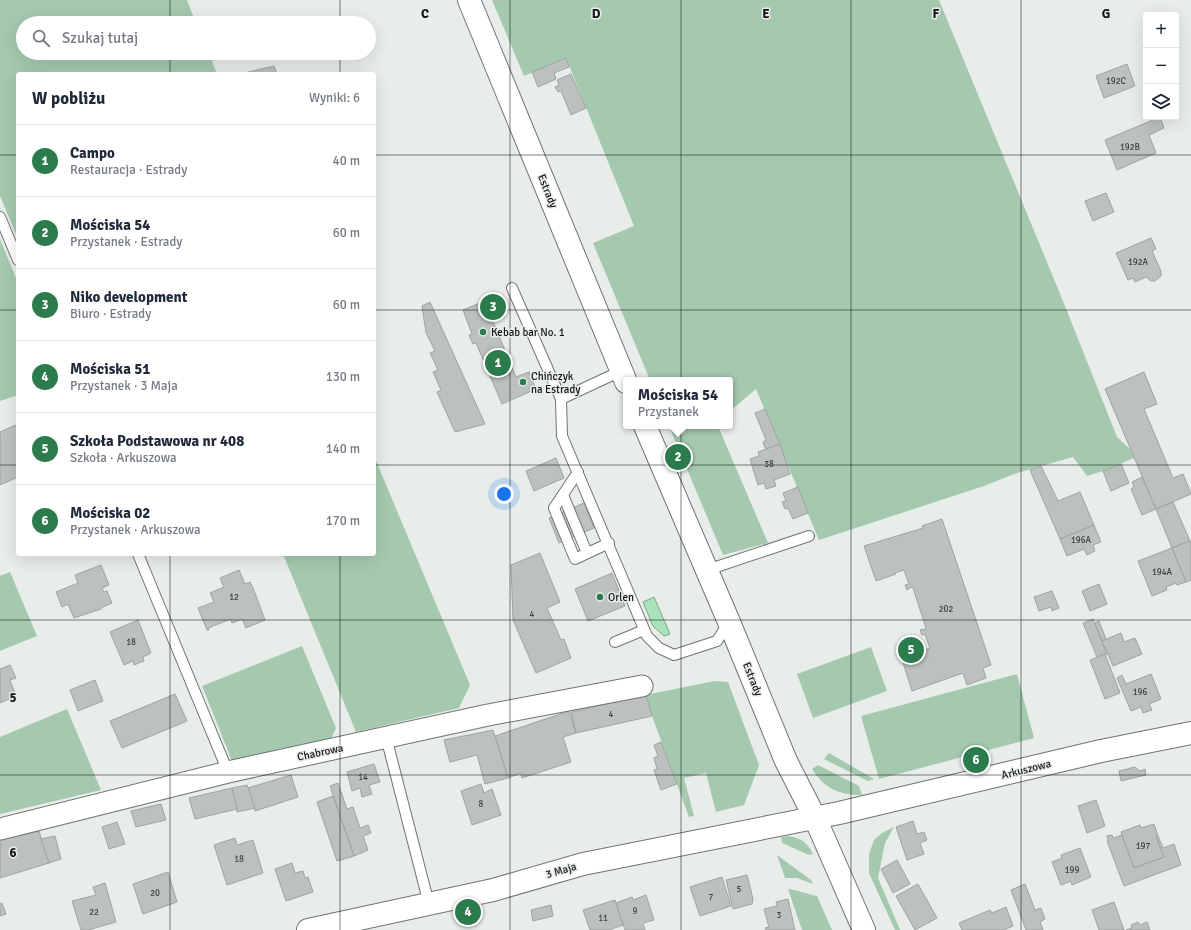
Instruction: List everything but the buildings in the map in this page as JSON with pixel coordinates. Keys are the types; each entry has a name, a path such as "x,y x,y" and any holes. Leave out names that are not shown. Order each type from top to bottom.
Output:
{"main road":[{"name":"Estrady","path":"469,0 624,376"},
{"name":"Estrady","path":"646,429 729,622 786,761 815,818 864,930"},
{"name":"Arkuszowa","path":"815,818 992,778 1101,751 1191,734"},
{"name":"3 Maja","path":"308,930 493,890 583,864 815,818"}],"street":[{"name":"Chabrowa","path":"0,829 228,772 488,715 642,686"}],"lane":[{"path":"0,216 16,255"},
{"path":"512,288 561,399 562,436 609,543 647,636 659,648 674,655 717,642 729,622"},
{"path":"561,399 624,376"},
{"path":"578,472 554,508 574,559 609,543"},
{"path":"563,495 587,553"},
{"path":"707,570 809,536"},
{"path":"139,556 228,772"},
{"path":"615,642 644,630"},
{"path":"386,737 429,904"}],"shaded area":[{"path":"0,0 187,0 193,16 16,16 16,60 212,60 216,72 16,72 16,234 0,196"},
{"path":"492,0 939,0 1063,301 1117,437 1131,450 1134,458 1087,476 1073,457 1017,473 984,486 819,540 756,389 733,408 733,377 649,377 593,243 634,226 566,58 524,76"},
{"path":"0,239 16,278 16,396 0,401"},
{"path":"670,429 719,429 768,543 723,555"},
{"path":"376,461 470,685 459,708 356,732 284,556 376,556"},
{"path":"10,572 37,636 0,651 0,576"},
{"path":"654,597 670,634 664,636 653,626 643,602"},
{"path":"302,646 336,728 331,739 232,761 202,686"},
{"path":"871,647 887,691 813,718 797,674"},
{"path":"1017,674 1034,738 879,779 861,716"},
{"path":"714,681 728,682 759,765 744,805 716,812 706,773 684,778 694,816 689,817 652,716 646,695"},
{"path":"67,709 101,790 0,814 0,737"},
{"path":"829,753 874,779 868,781 824,759"},
{"path":"818,765 859,786 862,795 846,794 833,790 827,786 812,769"},
{"path":"894,827 885,843 878,878 900,930 895,930 869,873 869,854 874,840 882,833"},
{"path":"788,836 803,841 813,854 809,855 782,843 781,837"},
{"path":"777,855 811,880 813,884 797,878 785,878"},
{"path":"788,889 817,896 832,930 802,930"}],"place":[{"name":"Niko development","path":"493,307"},
{"name":"Kebab bar No. 1","path":"483,332"},
{"name":"Campo","path":"498,363"},
{"name":"Chińczyk na Estrady","path":"523,382"},
{"name":"Mościska 54","path":"678,457"},
{"name":"Orlen","path":"600,597"},
{"name":"Szkoła Podstawowa nr 408","path":"911,650"},
{"name":"Mościska 02","path":"976,760"},
{"name":"Mościska 51","path":"468,912"}]}
